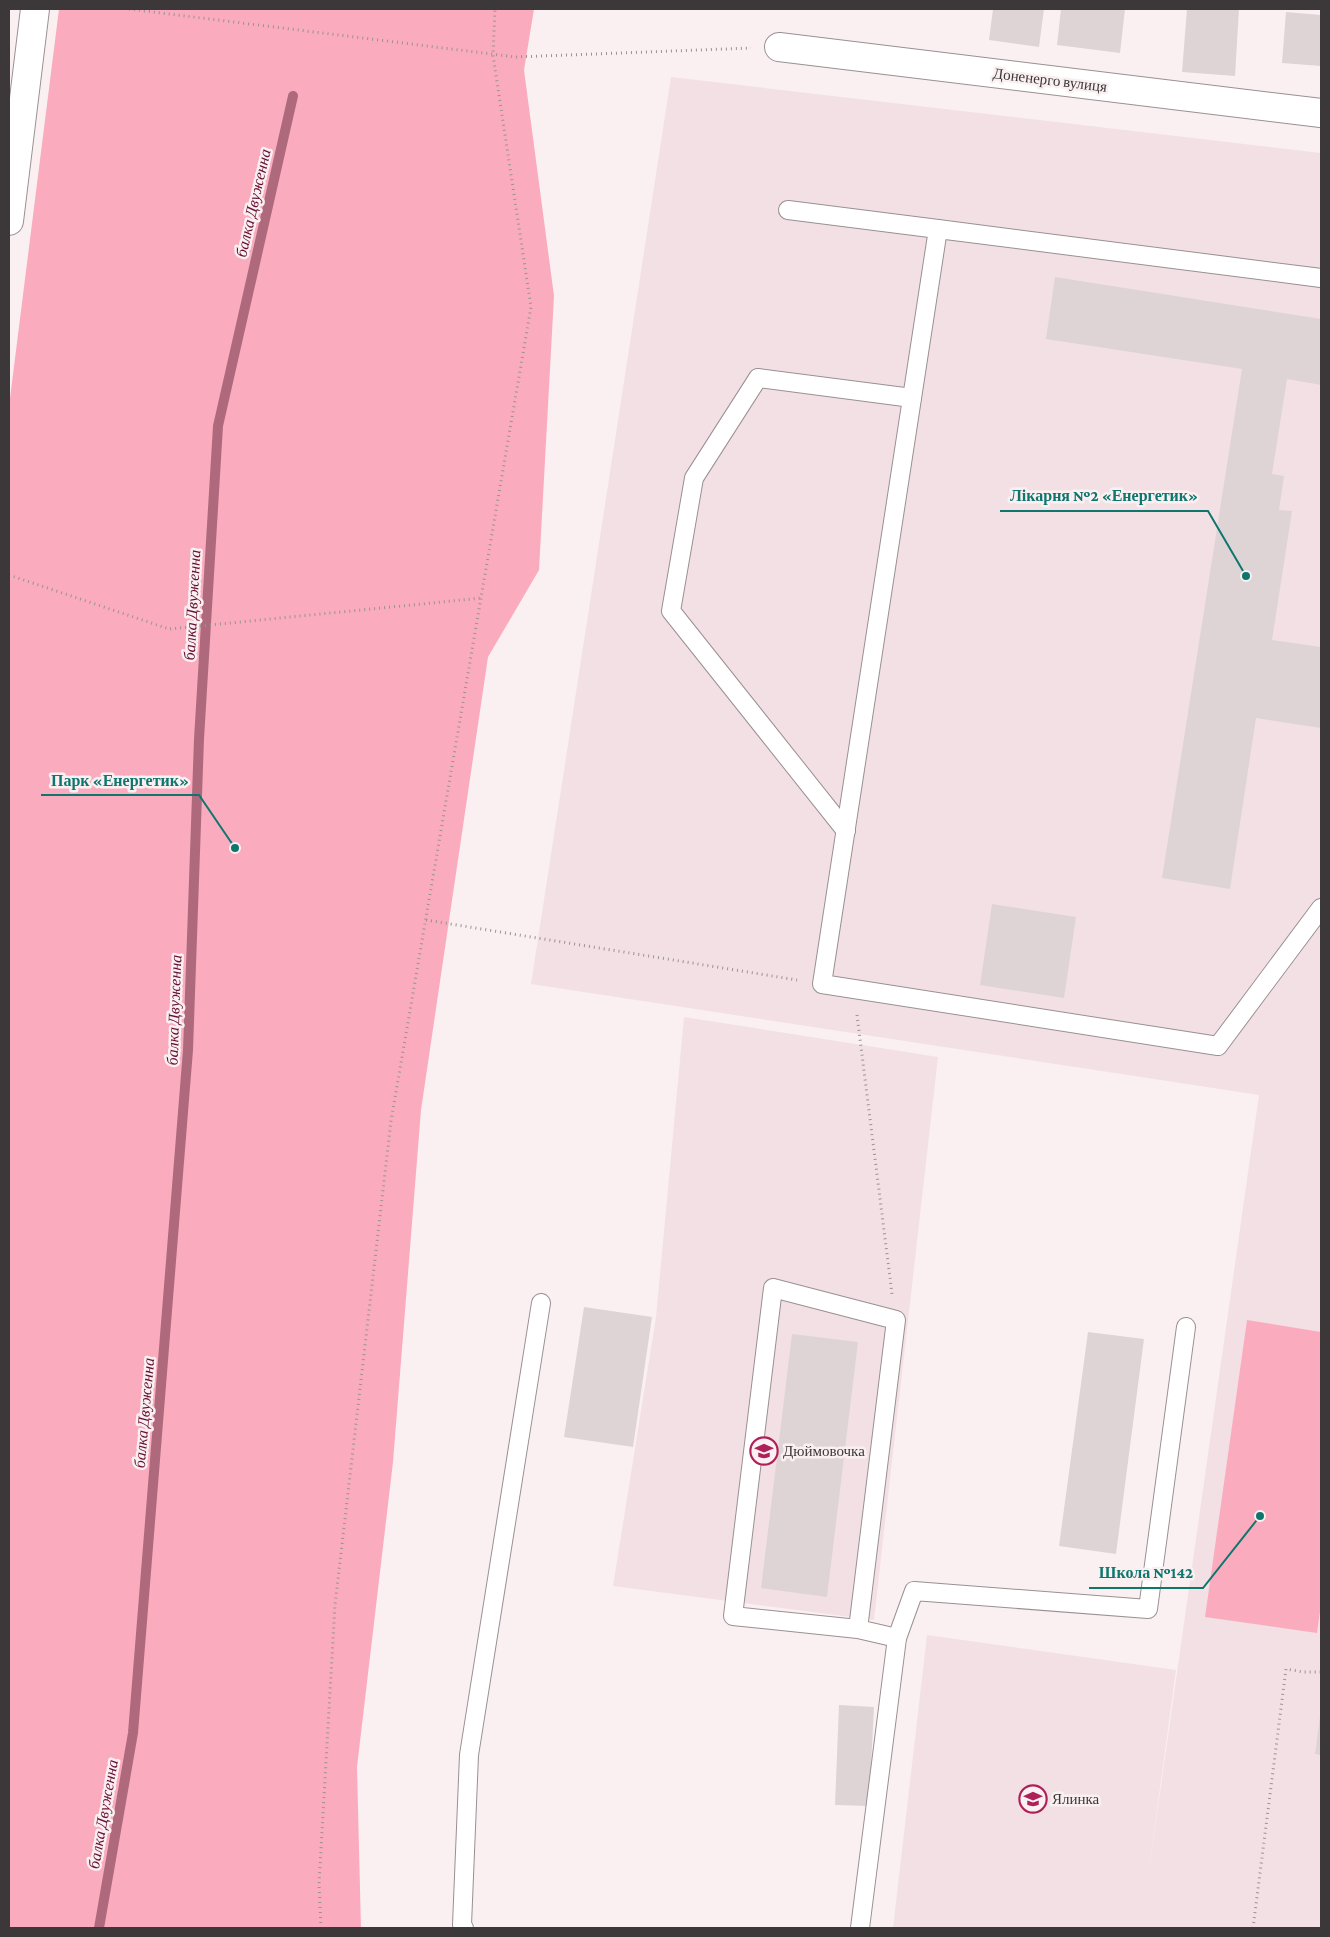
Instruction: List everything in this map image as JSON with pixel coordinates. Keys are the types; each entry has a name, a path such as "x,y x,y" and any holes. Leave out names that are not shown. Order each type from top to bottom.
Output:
{"street":[{"path":"9,221 35,9"},
{"name":"Доненерго вулиця","path":"779,47 1321,113"}],"lane":[{"path":"788,210 1321,278"},
{"path":"938,229 822,984 1218,1046 1321,908"},
{"path":"846,831 671,611 694,478 758,378 912,398"},
{"path":"858,1629 896,1320 773,1288 733,1616 858,1629 897,1638"},
{"path":"464,1928 462,1925 469,1755 541,1303"},
{"path":"860,1928 897,1638 914,1591 1148,1609 1186,1328"}],"path":[{"path":"129,9 516,57 779,47"},
{"path":"321,1928 320,1884 335,1605 391,1121 532,307 493,55 495,9"},
{"path":"9,575 169,629 482,598"},
{"path":"426,920 822,984"},
{"path":"854,989 896,1320"},
{"path":"1253,1928 1286,1669 1303,1672 1321,1672"}],"shaded area":[{"path":"59,9 534,9 524,70 554,296 539,570 488,657 421,1110 393,1462 357,1767 361,1928 9,1928 9,406"},
{"path":"671,77 1321,153 1321,1928 893,1928 927,1635 1176,1670 1148,1877 1259,1095 531,984"},
{"name":"Дюймовочка","path":"684,1017 938,1057 874,1620 613,1586 656,1317"},
{"path":"1247,1320 1321,1332 1321,1604 1317,1633 1205,1617"}],"building":[{"path":"993,9 1044,9 1039,47 989,40"},
{"path":"1061,9 1125,9 1120,53 1057,45"},
{"path":"1187,9 1239,9 1235,76 1182,72"},
{"path":"1286,12 1321,15 1321,66 1282,63"},
{"path":"1055,277 1321,319 1321,385 1287,379 1272,474 1284,476 1279,510 1292,511 1272,640 1321,647 1321,728 1256,718 1230,889 1162,878 1242,369 1046,339"},
{"path":"992,904 1076,917 1064,998 980,985"},
{"path":"584,1307 652,1317 633,1447 564,1437"},
{"path":"1088,1332 1144,1339 1116,1554 1059,1546"},
{"path":"792,1334 858,1342 827,1597 761,1588"},
{"path":"839,1705 874,1707 869,1806 835,1805"},
{"path":"1321,1717 1321,1755 1315,1754"}],"waterway":[{"name":"балка Двуженна","path":"99,1928 133,1733 188,1050 199,739 218,426 293,96"}],"place":[{"name":"Лікарня №2 «Енергетик»","path":"1246,576"},
{"name":"Парк «Енергетик»","path":"235,848"},
{"name":"Дюймовочка","path":"764,1451"},
{"name":"Школа №142","path":"1260,1516"},
{"name":"Ялинка","path":"1033,1799"}]}
